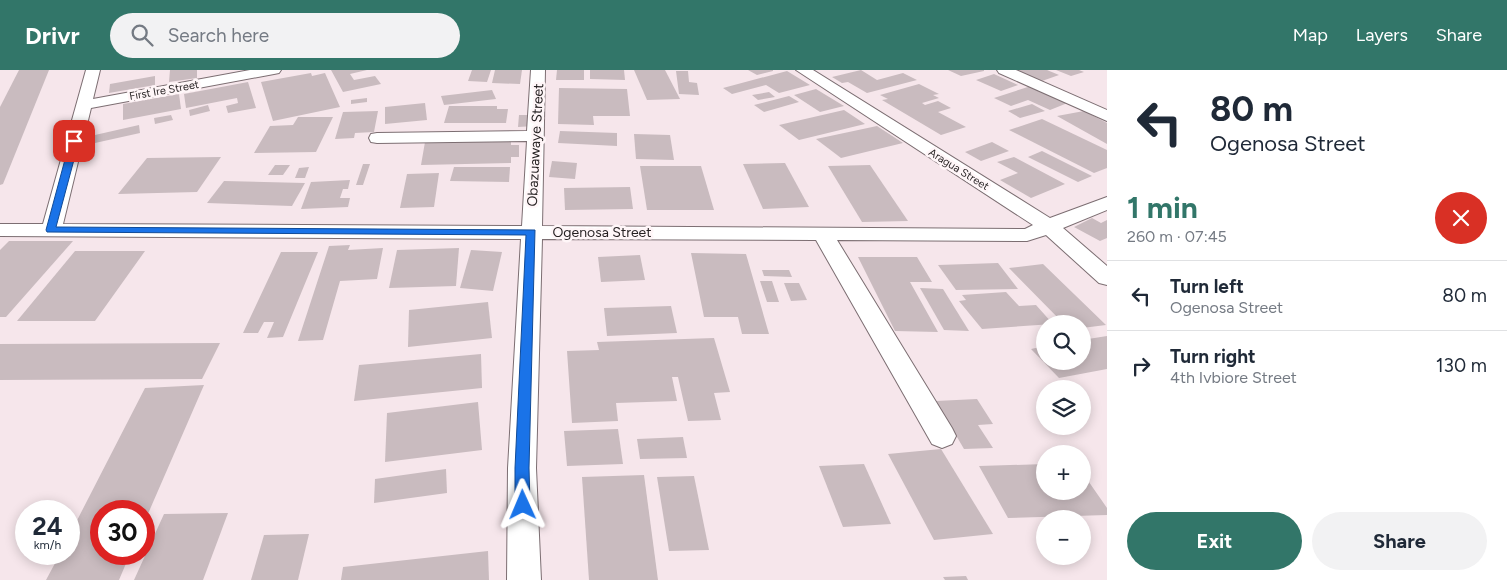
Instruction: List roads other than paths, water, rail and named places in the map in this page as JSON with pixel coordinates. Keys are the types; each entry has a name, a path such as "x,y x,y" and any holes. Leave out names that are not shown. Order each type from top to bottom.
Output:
{"street":[{"path":"51,230 93,70"},
{"name":"First Ire Street","path":"84,105 274,70"},
{"name":"Obazuawaye Street","path":"524,580 522,468 538,70"},
{"name":"Aragua Street","path":"803,70 1050,227 1107,278"},
{"path":"1004,70 1107,116"},
{"path":"377,138 536,136"},
{"name":"Ogenosa Street","path":"0,230 1027,235 1107,203"},
{"path":"823,234 942,436"}]}
